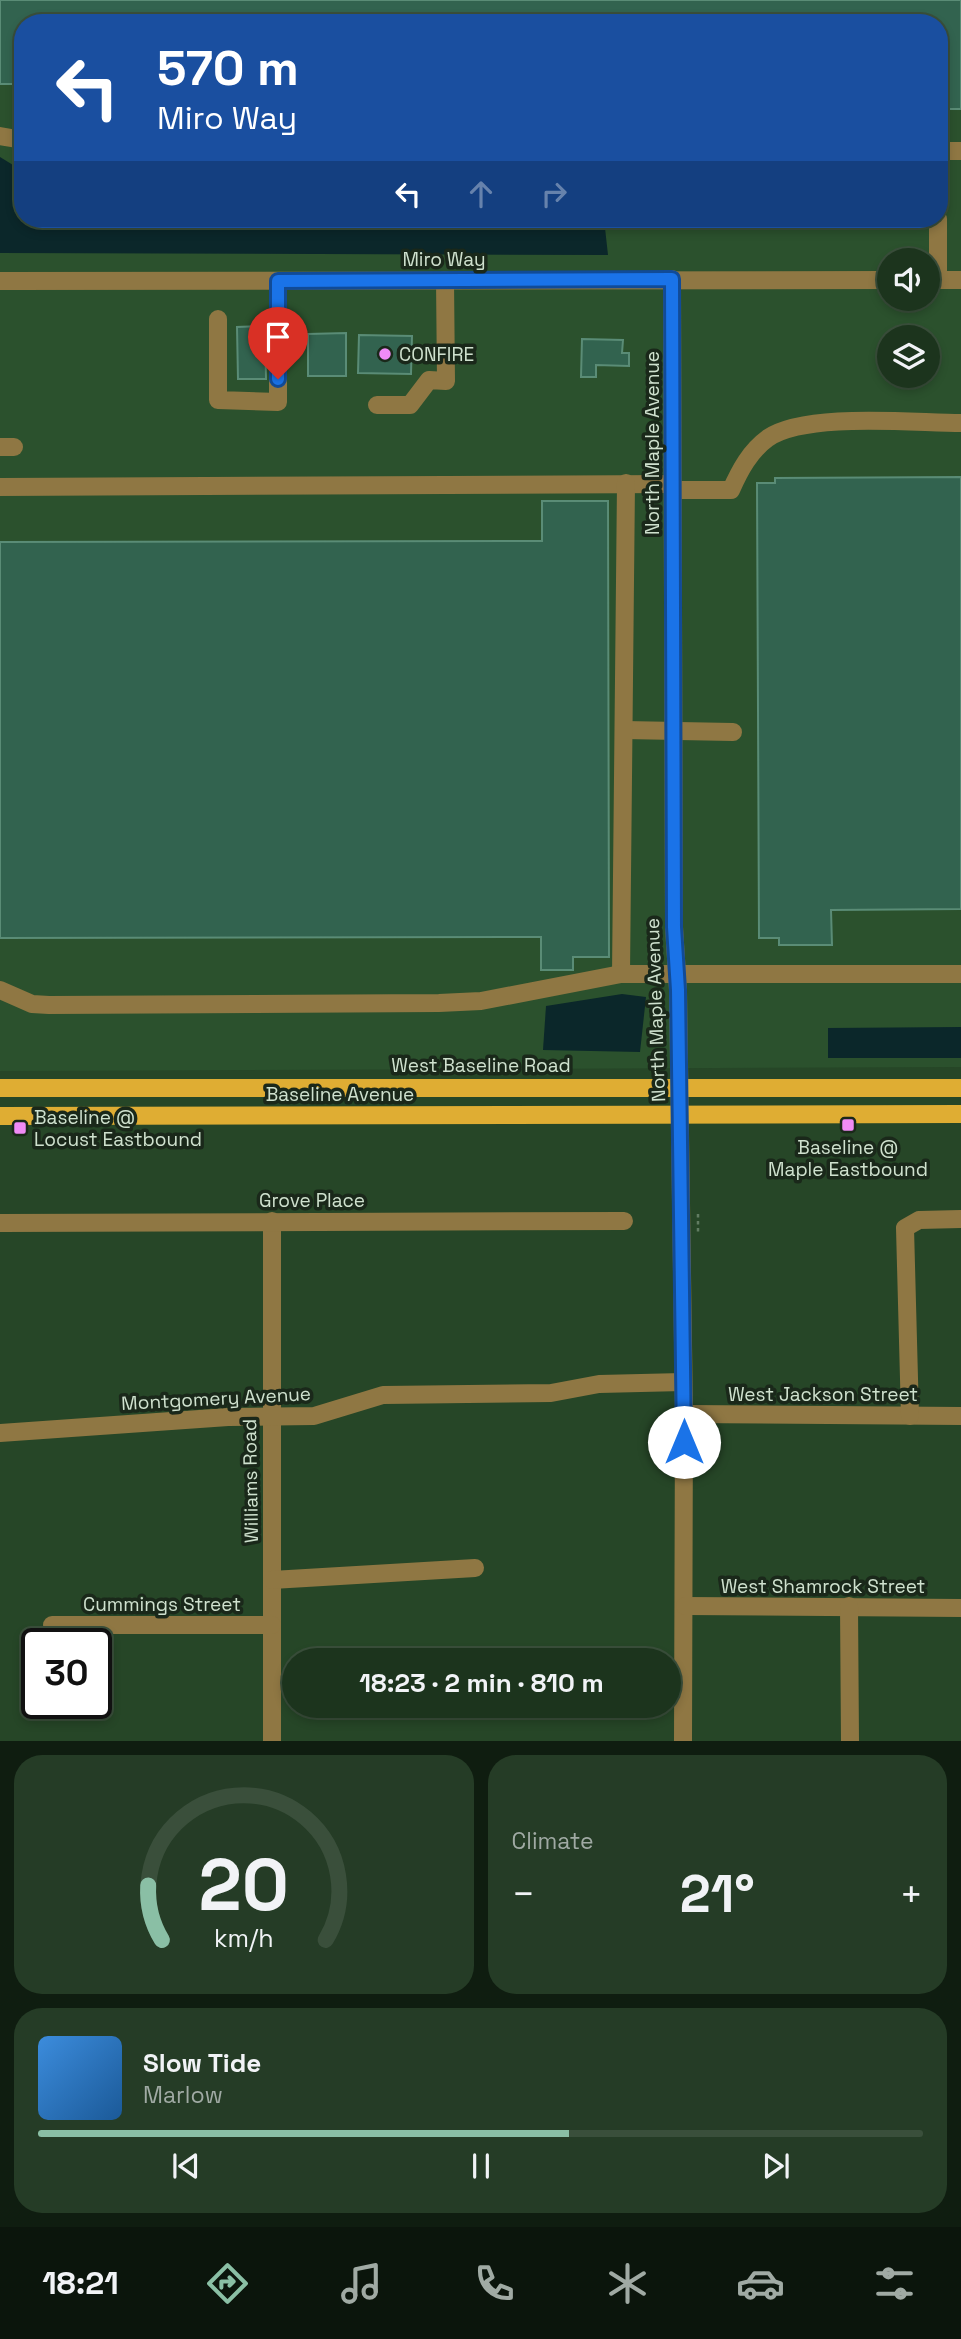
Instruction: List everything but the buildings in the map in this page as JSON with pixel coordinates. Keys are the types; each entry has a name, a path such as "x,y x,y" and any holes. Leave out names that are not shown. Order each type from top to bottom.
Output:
{"main road":[{"name":"West Baseline Road","path":"0,1088 961,1088"},
{"path":"679,1115 961,1114"},
{"name":"Baseline Avenue","path":"0,1116 679,1115"}],"street":[{"path":"936,248 937,228"},
{"name":"North Maple Avenue","path":"672,279 674,927 678,975 684,1414 684,1741"},
{"path":"377,405 410,405 429,380 446,381 445,280"},
{"name":"Miro Way","path":"0,281 877,280"},
{"path":"940,280 961,280"},
{"path":"218,319 218,400 278,402 278,281"},
{"path":"0,487 541,486 626,483 731,490 747,458 757,447 771,436 814,422 961,424"},
{"path":"621,974 626,483"},
{"path":"624,730 733,732"},
{"path":"0,990 32,1004 49,1005 439,1003 481,1001 621,974 961,974"},
{"path":"910,1416 905,1228 919,1220 961,1219"},
{"name":"Williams Road","path":"272,1221 272,1741"},
{"name":"Grove Place","path":"0,1223 624,1221"},
{"name":"Montgomery Avenue","path":"0,1433 314,1416 383,1395 551,1393 599,1384 683,1382"},
{"name":"West Jackson Street","path":"684,1414 961,1416"},
{"path":"272,1580 475,1568"},
{"name":"West Shamrock Street","path":"685,1606 961,1608"},
{"path":"849,1606 850,1741"},
{"name":"Cummings Street","path":"52,1625 272,1625"}],"shaded area":[{"path":"0,0 961,0 961,1067 0,1071"}],"water":[{"path":"0,157 14,165 14,228 605,228 608,255 0,253"},
{"path":"622,994 646,997 640,1052 543,1050 546,1006"},
{"path":"961,1027 961,1058 828,1058 828,1028"}],"place":[{"name":"CONFIRE","path":"385,354"},
{"name":"Baseline @ Maple Eastbound","path":"848,1125"},
{"name":"Baseline @ Locust Eastbound","path":"20,1128"}],"route":[{"path":"278,379 278,281 672,279 674,927 678,990 684,1442"}]}
